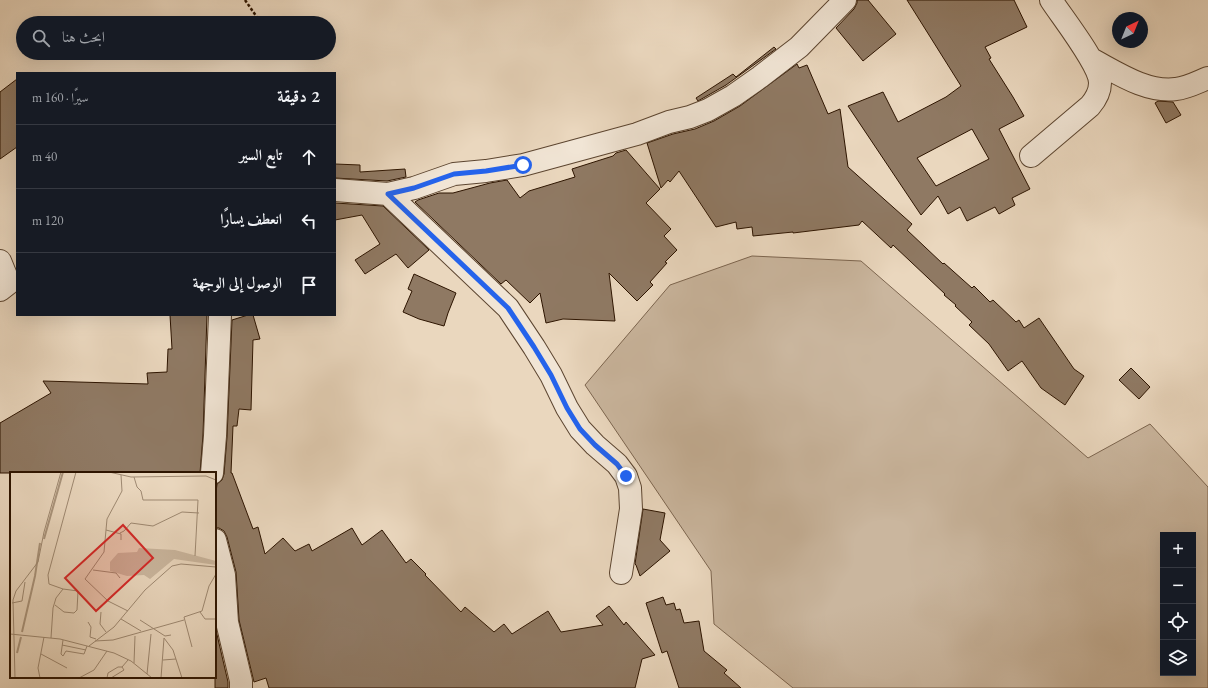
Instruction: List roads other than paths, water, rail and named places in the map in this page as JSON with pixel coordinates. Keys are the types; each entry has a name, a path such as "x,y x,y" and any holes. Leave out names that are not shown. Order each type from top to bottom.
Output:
{"street":[{"path":"336,190 388,194 414,188 454,174 523,165 637,134 669,122 690,117 708,110 733,96 799,47 845,0"},
{"path":"1031,156 1090,106 1096,99 1100,83 1091,59 1051,0"},
{"path":"1091,59 1145,86 1156,89 1178,89 1208,78"},
{"path":"388,194 508,308 551,375 567,408 580,429 595,445 617,464 626,476 630,488 631,509 621,573"},
{"path":"0,261 8,288"},
{"path":"212,472 220,316"},
{"path":"216,544 224,575 227,622 241,681 241,688"}]}
